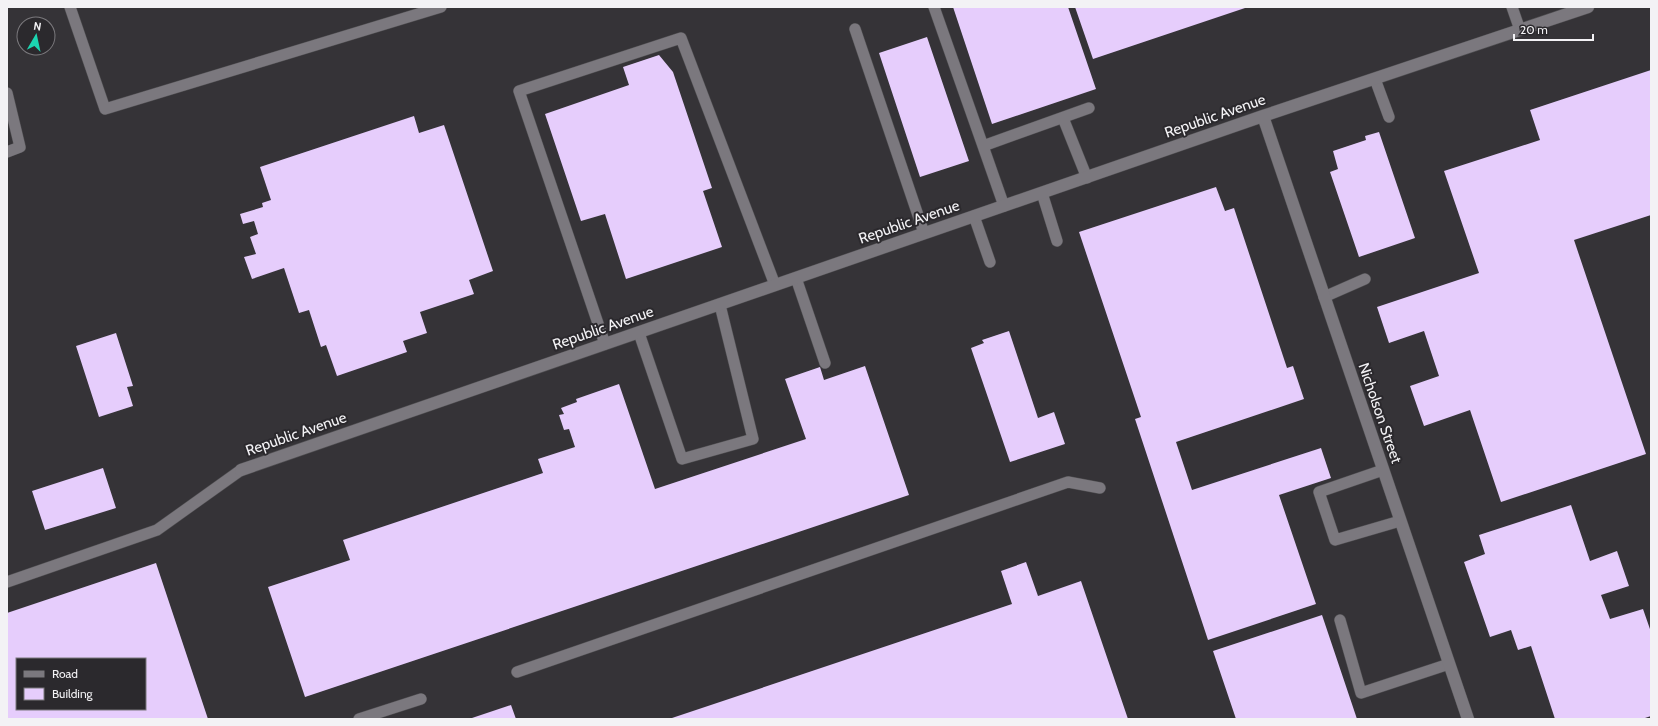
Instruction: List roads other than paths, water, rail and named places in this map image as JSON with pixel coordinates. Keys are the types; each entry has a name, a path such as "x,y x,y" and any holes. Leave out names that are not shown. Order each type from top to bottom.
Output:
{"street":[{"name":"Republic Avenue","path":"241,470 1263,116 1520,30 1572,10 1588,7"},
{"name":"Nicholson Street","path":"1263,116 1468,719"}],"lane":[{"path":"70,7 105,108 441,7"},
{"path":"934,7 1004,206"},
{"path":"1512,7 1520,30"},
{"path":"855,29 924,233"},
{"path":"605,344 519,91 681,38 775,285"},
{"path":"1375,79 1388,117"},
{"path":"7,94 20,147 7,152"},
{"path":"983,146 1089,108"},
{"path":"1064,118 1087,178"},
{"path":"1042,193 1057,241"},
{"path":"974,216 990,262"},
{"path":"796,278 825,363"},
{"path":"1324,297 1365,279"},
{"path":"639,333 682,459 753,439 720,305"},
{"path":"7,582 156,530 241,470"},
{"path":"1383,470 1319,492 1335,540 1400,521"},
{"path":"517,672 1068,482 1100,488"},
{"path":"1340,620 1361,693 1449,664"},
{"path":"359,719 421,699"}]}
